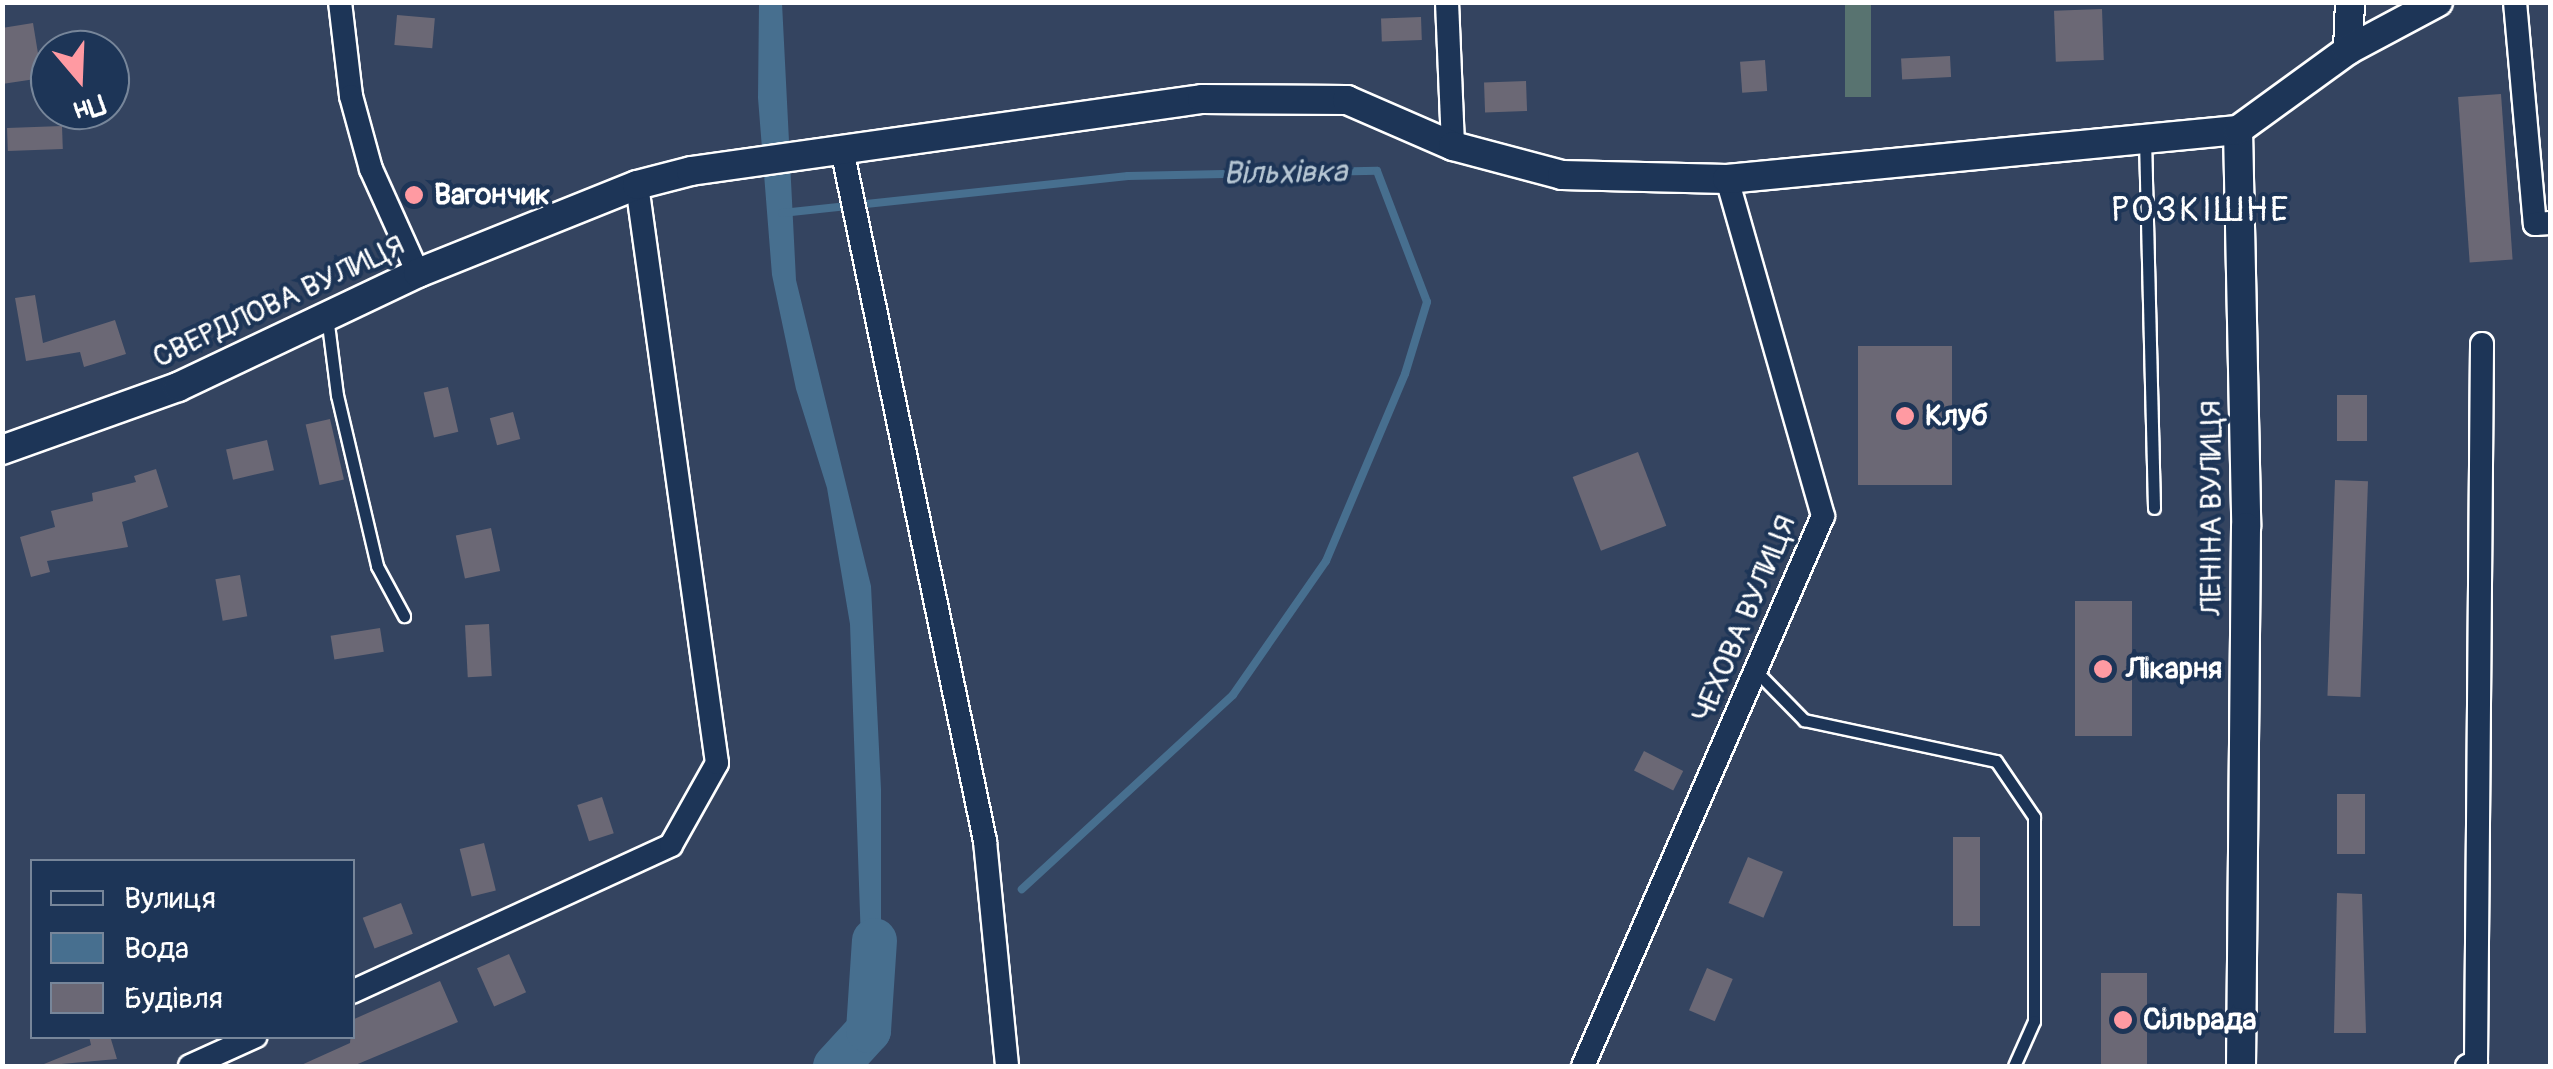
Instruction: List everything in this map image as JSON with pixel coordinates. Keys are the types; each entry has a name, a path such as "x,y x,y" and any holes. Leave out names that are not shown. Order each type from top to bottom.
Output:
{"street":[{"path":"340,2 351,96 371,169 418,273"},
{"path":"1446,2 1453,146"},
{"path":"2348,50 2350,2"},
{"path":"2238,130 2348,50 2438,2"},
{"path":"2515,2 2535,224 2550,223"},
{"name":"СВЕРДЛОВА ВУЛИЦЯ","path":"2,450 178,387 418,273 637,185 691,171 843,154 1202,100 1347,100 1453,146 1562,174 1728,179 2145,135 2238,130"},
{"name":"ЛЕНІНА ВУЛИЦЯ","path":"2238,130 2246,527 2241,1066"},
{"path":"843,154 985,840 1007,1066"},
{"name":"ЧЕХОВА ВУЛИЦЯ","path":"1583,1066 1823,516 1728,179"},
{"path":"355,991 671,845 717,762 637,185"},
{"path":"2478,1065 2482,344"},
{"path":"190,1066 249,1039"}],"lane":[{"path":"2145,135 2154,508"},
{"path":"326,316 337,395 377,566 404,616"},
{"path":"1756,671 1804,720 1996,762 2034,818 2034,1021 2014,1066"}],"green space":[{"path":"1845,3 1871,3 1871,97 1845,97"}],"water":[{"path":"759,3 782,3 796,280 871,586 881,789 881,1005 863,1000 850,624 827,488 796,389 772,275 758,98"}],"building":[{"path":"2102,9 2104,60 2056,62 2054,11"},
{"path":"397,15 435,18 432,48 394,45"},
{"path":"1421,17 1422,40 1382,41 1381,18"},
{"path":"33,23 30,80 2,84 2,28"},
{"path":"1950,56 1951,77 1902,80 1901,59"},
{"path":"1765,60 1767,91 1742,93 1740,62"},
{"path":"1526,81 1527,111 1485,112 1484,82"},
{"path":"2501,94 2513,260 2470,263 2458,97"},
{"path":"7,128 62,130 63,149 8,151"},
{"path":"35,295 43,343 115,320 126,354 84,367 80,352 26,361 15,298"},
{"name":"Клуб","path":"1858,346 1952,346 1952,485 1858,485"},
{"path":"448,387 458,432 434,437 424,393"},
{"path":"2337,395 2367,395 2367,441 2337,441"},
{"path":"513,412 520,439 497,445 490,418"},
{"path":"330,419 344,479 320,485 306,425"},
{"path":"267,440 274,470 233,480 226,449"},
{"path":"1638,452 1666,526 1601,551 1573,477"},
{"path":"156,469 168,507 122,522 128,547 47,561 50,572 31,577 20,537 55,527 51,511 93,501 92,493 136,482 134,476"},
{"path":"2335,480 2368,481 2360,697 2327,696"},
{"path":"491,528 500,571 465,579 456,535"},
{"path":"240,575 247,616 223,621 215,579"},
{"name":"Лікарня","path":"2075,601 2132,601 2132,736 2075,736"},
{"path":"489,624 492,676 468,677 465,625"},
{"path":"380,628 384,652 334,660 331,636"},
{"path":"1644,751 1683,771 1673,791 1634,771"},
{"path":"2337,794 2365,794 2365,854 2337,854"},
{"path":"602,797 614,833 589,841 577,805"},
{"path":"1953,837 1980,837 1980,926 1953,926"},
{"path":"484,843 496,891 472,897 460,849"},
{"path":"1748,857 1783,872 1763,918 1728,903"},
{"path":"2337,893 2362,894 2366,1033 2334,1033"},
{"path":"401,903 413,934 375,949 363,918"},
{"path":"509,954 526,992 494,1007 477,968"},
{"path":"1707,968 1733,979 1715,1021 1689,1010"},
{"name":"Сільрада","path":"2101,973 2147,973 2147,1066 2101,1066"},
{"path":"440,981 458,1022 353,1066 299,1066 355,1039 355,1019"},
{"path":"90,1039 111,1039 117,1059 39,1066 91,1045"}],"waterway":[{"name":"Вільхівка","path":"782,213 1128,176 1377,171 1427,302 1405,374 1326,561 1233,695 1022,889"},
{"path":"835,1066 868,1030 874,940"}],"place":[{"name":"Вагончик","path":"414,195"},
{"name":"Клуб","path":"1905,416"},
{"name":"Лікарня","path":"2103,669"},
{"name":"Сільрада","path":"2123,1020"}],"district":[{"name":"РОЗКІШНЕ","path":"2201,210"}]}
